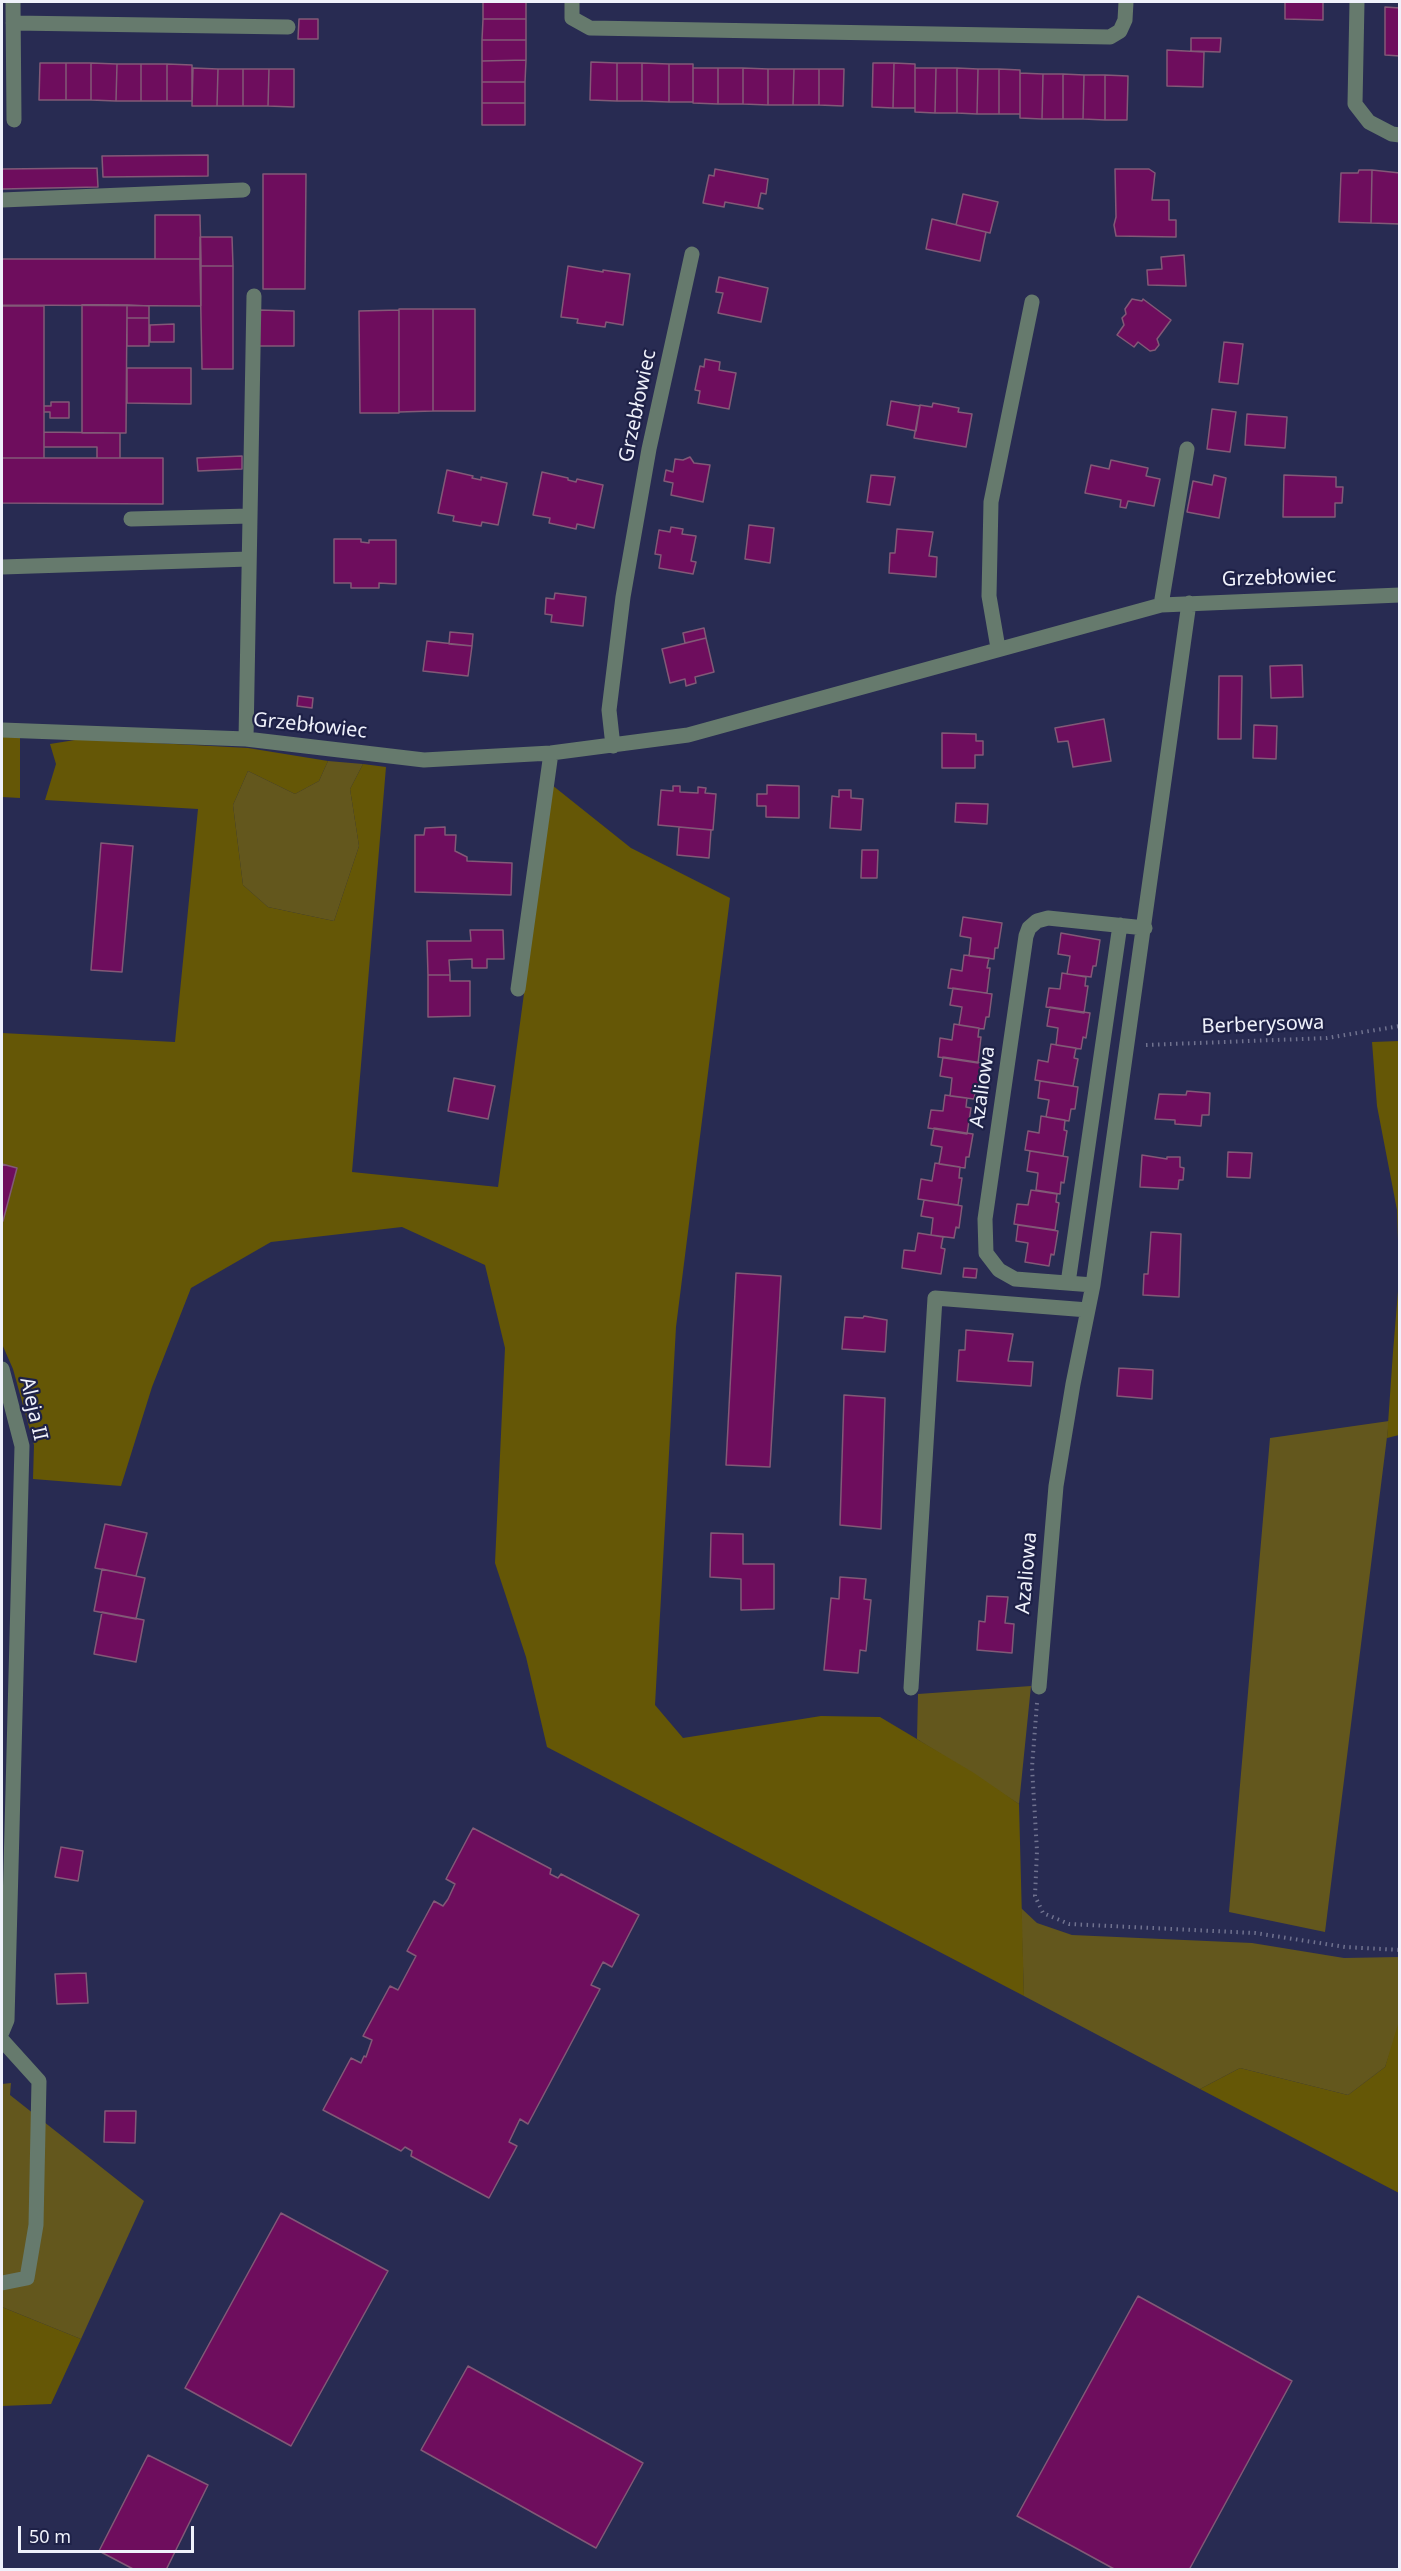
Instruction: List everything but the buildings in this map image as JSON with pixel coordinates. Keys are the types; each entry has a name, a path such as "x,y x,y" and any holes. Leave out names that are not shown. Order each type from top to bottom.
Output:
{"street":[{"path":"13,2 14,120"},
{"path":"572,2 572,18 591,28 1110,37 1120,31 1125,20 1126,2"},
{"path":"1357,2 1355,104 1369,122 1385,131 1400,135"},
{"path":"13,23 288,27"},
{"path":"2,200 243,190"},
{"name":"Grzebłowiec","path":"613,746 609,711 623,597 649,449 692,254"},
{"path":"246,739 254,296"},
{"path":"998,648 989,596 991,502 1032,302"},
{"path":"1161,605 1187,449"},
{"path":"131,519 250,516"},
{"path":"2,567 249,560"},
{"name":"Grzebłowiec","path":"2,730 246,739 423,760 550,753 688,735 1161,605 1400,595"},
{"name":"Azaliowa","path":"1039,1687 1056,1486 1093,1285 1189,603"},
{"path":"518,989 550,753"},
{"name":"Azaliowa","path":"1093,1285 1015,1280 999,1270 986,1253 984,1236 986,1208 1024,948 1029,928 1037,921 1048,918 1145,928"},
{"path":"1068,1283 1120,925"},
{"path":"911,1688 935,1298 1088,1310"},
{"name":"Aleja II","path":"2,1369 22,1446 7,2020 2,2032"},
{"path":"2,2040 39,2081 39,2103 36,2225 27,2277 2,2283"}],"path":[{"name":"Berberysowa","path":"1127,1045 1326,1038 1400,1026"},
{"path":"1039,1687 1032,1767 1037,1851 1035,1896 1043,1913 1070,1924 1255,1933 1346,1947 1400,1950"}],"shaded area":[{"path":"20,733 20,798 2,797 2,735"},
{"path":"81,739 248,748 328,761 319,781 295,794 248,771 233,805 243,885 268,907 334,921 359,846 350,789 363,764 386,767 352,1172 498,1187 552,785 631,848 730,898 676,1327 655,1705 683,1738 821,1716 880,1717 974,1773 1019,1804 1024,1996 547,1747 526,1657 495,1563 505,1348 485,1265 402,1227 271,1242 191,1288 152,1387 121,1486 33,1479 34,1445 13,1369 2,1344 2,1033 175,1042 198,809 45,800 56,764 50,744"},
{"path":"328,761 363,764 350,789 359,846 334,921 268,907 243,885 233,805 248,771 295,794 319,781"},
{"path":"1400,1041 1399,1270 1397,1210 1377,1106 1372,1042"},
{"path":"1399,1279 1399,1435 1387,1438 1393,1352"},
{"path":"1389,1421 1325,1932 1229,1912 1270,1438"},
{"path":"1031,1686 1019,1804 917,1739 918,1694"},
{"path":"1021,1908 1037,1923 1072,1935 1252,1943 1344,1958 1399,1957 1399,2027 1385,2067 1348,2095 1240,2068 1200,2089 1024,1996"},
{"path":"1399,2021 1399,2193 1200,2089 1240,2068 1348,2095 1385,2067"},
{"path":"11,2083 10,2095 144,2201 81,2339 2,2307 2,2084"},
{"path":"2,2307 81,2339 51,2404 2,2406"}]}
